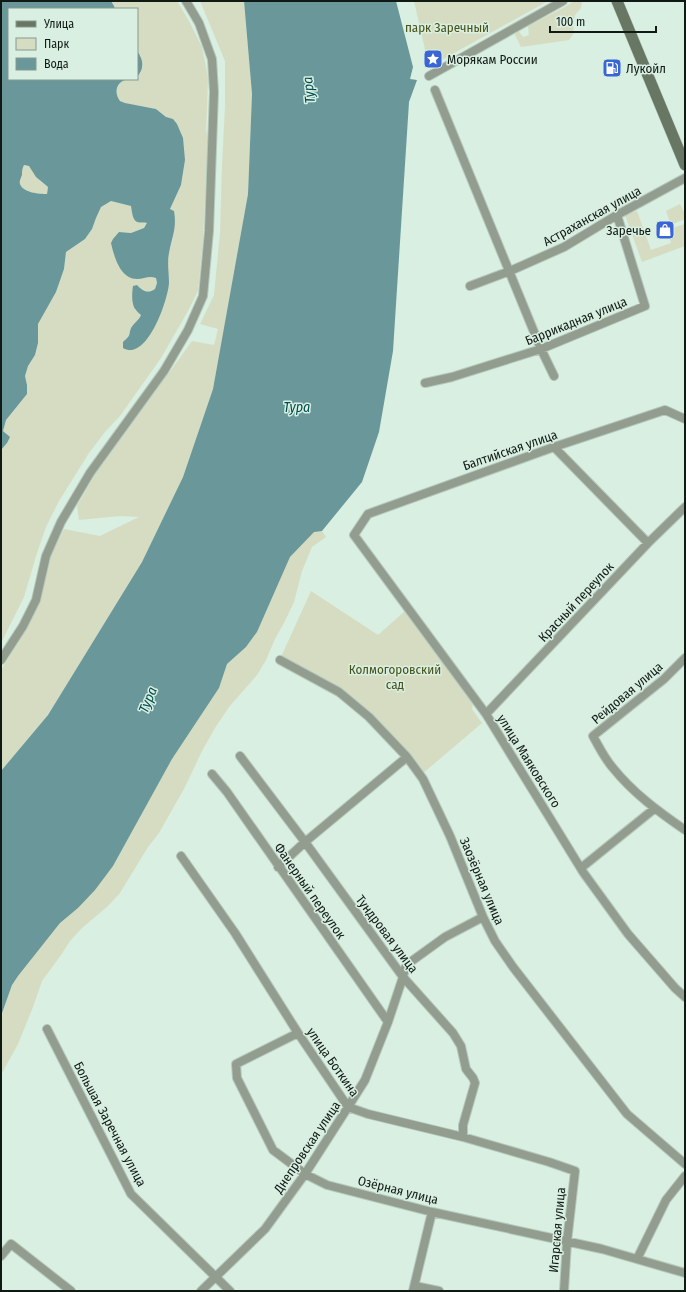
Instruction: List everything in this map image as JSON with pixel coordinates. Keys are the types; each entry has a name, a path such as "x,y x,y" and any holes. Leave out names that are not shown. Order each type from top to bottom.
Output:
{"main road":[{"path":"617,1 685,165"}],"street":[{"path":"1,660 23,626 36,600 46,556 61,522 90,473 164,371 188,330 203,296 209,231 214,92 212,59 199,23 186,1"},
{"path":"429,76 563,1"},
{"path":"435,90 541,349 554,376"},
{"name":"Астраханская улица","path":"470,286 510,271 564,247 617,215 685,178"},
{"name":"Баррикадная улица","path":"425,383 452,377 541,349 645,306 617,215"},
{"name":"Балтийская улица","path":"354,534 368,514 554,447 665,410 685,419"},
{"path":"554,447 648,543"},
{"name":"Красный переулок","path":"486,714 648,543 685,507"},
{"name":"улица Маяковского","path":"354,534 486,714 581,868 628,934 675,988 685,997"},
{"name":"Рейдовая улица","path":"685,658 664,679 593,736 612,767 654,809 685,830"},
{"name":"Заозёрная улица","path":"280,660 339,692 369,717 407,757 423,779 450,836 482,917 513,967 627,1114 685,1164"},
{"name":"Тундровая улица","path":"240,756 305,842 403,977 453,1033 461,1046 466,1069 475,1083 463,1125 463,1137"},
{"path":"278,867 305,842 407,757"},
{"name":"Фанерный переулок","path":"212,774 227,792 278,867 388,1022"},
{"path":"581,868 654,809"},
{"name":"улица Боткина","path":"181,856 235,933 298,1033 348,1107 368,1114 463,1137 575,1171"},
{"name":"Днепровская улица","path":"201,1291 265,1229 305,1174 348,1107 365,1080 388,1022 405,968 408,963 445,938 482,917"},
{"name":"Большая Заречная улица","path":"48,1029 131,1194 230,1291"},
{"name":"Озёрная улица","path":"298,1033 236,1064 237,1078 273,1150 305,1174 327,1185 432,1212 602,1249 685,1274"},
{"name":"Игарская улица","path":"564,1291 567,1242 575,1171"},
{"path":"637,1259 666,1200 685,1176"},
{"path":"432,1212 414,1289 439,1291"},
{"path":"1,1256 11,1244 71,1291"}],"green space":[{"path":"111,1 177,1 202,47 208,77 206,129 209,148 198,291 161,358 120,416 105,432 89,453 59,501 46,527 24,597 1,643 1,450 7,443 6,433 3,431 6,420 27,394 25,376 28,366 35,355 38,343 38,324 56,292 64,269 66,252 85,239 92,229 101,207 111,201 132,206 135,221 147,223 144,228 131,233 119,232 137,279 151,276 156,278 157,283 155,289 150,291 143,290 137,285 135,310 141,314 131,328 129,336 123,342 123,348 169,283 167,269 169,252 173,238 174,211 170,209 181,185 185,160 166,117 156,109 125,103 117,96 118,86 124,80 138,80 138,76 141,72 141,56 138,52 138,8 115,8"},
{"path":"200,1 244,1 252,94 248,194 213,389 183,477 142,562 48,715 1,771 1,670 27,628 40,600 50,556 64,529 100,536 139,517 120,516 79,520 77,506 94,476 192,341 214,345 218,329 200,324 214,295 220,233 225,107 225,61"},
{"name":"парк Заречный","path":"414,1 548,1 429,67"},
{"path":"574,1 582,1 581,8 575,15 573,24 574,33 569,40 521,47 515,35 518,30 523,37 529,35 528,26"},
{"path":"24,165 29,166 41,182 48,187 47,194 28,191 22,187 20,182"},
{"path":"680,204 685,214 685,219 671,225 666,211"},
{"path":"637,211 651,250 671,243 669,236 674,234 672,228 685,224 685,246 642,262 625,215"},
{"path":"314,531 322,531 326,537 312,547 302,571 294,602 266,660 257,675 229,707 215,728 185,787 159,833 148,847 120,893 70,941 42,981 18,1044 1,1075 1,1016 12,985 60,923 78,908 113,866 172,759 219,688 227,664 246,647 257,632 290,557"},
{"name":"Колмогоровский сад","path":"311,591 378,635 405,611 411,615 473,705 472,709 482,723 422,774 373,716 281,657"}],"water":[{"path":"1,1 111,1 115,8 8,8 8,80 124,80 117,87 117,94 120,101 156,109 166,117 173,119 177,124 183,138 185,160 181,185 170,209 174,211 175,222 168,257 168,291 155,327 148,338 140,346 132,350 123,348 123,342 129,336 131,328 141,315 136,311 133,305 133,286 137,285 147,292 155,289 157,283 156,278 153,277 137,279 126,275 116,260 111,243 119,232 131,233 144,228 147,223 135,221 132,215 131,206 111,201 101,207 92,229 85,239 66,252 64,269 56,292 38,324 38,343 35,355 28,366 25,376 27,394 6,420 3,431 10,437 1,450","holes":["24,165 29,166 36,177 48,187 47,194 28,191 20,184"]},
{"name":"Тура","path":"244,1 396,1 413,67 410,79 417,80 409,102 393,351 379,432 362,482 322,531 314,532 290,557 257,632 246,647 227,664 219,688 172,759 113,866 95,890 78,908 60,923 18,976 12,985 1,1016 1,771 48,715 142,562 183,477 213,389 248,194 252,94"},
{"path":"138,53 142,61 141,71 138,76"}],"place":[{"name":"Морякам России","path":"433,59"},
{"name":"Лукойл","path":"612,68"},
{"name":"Заречье","path":"665,230"}]}
